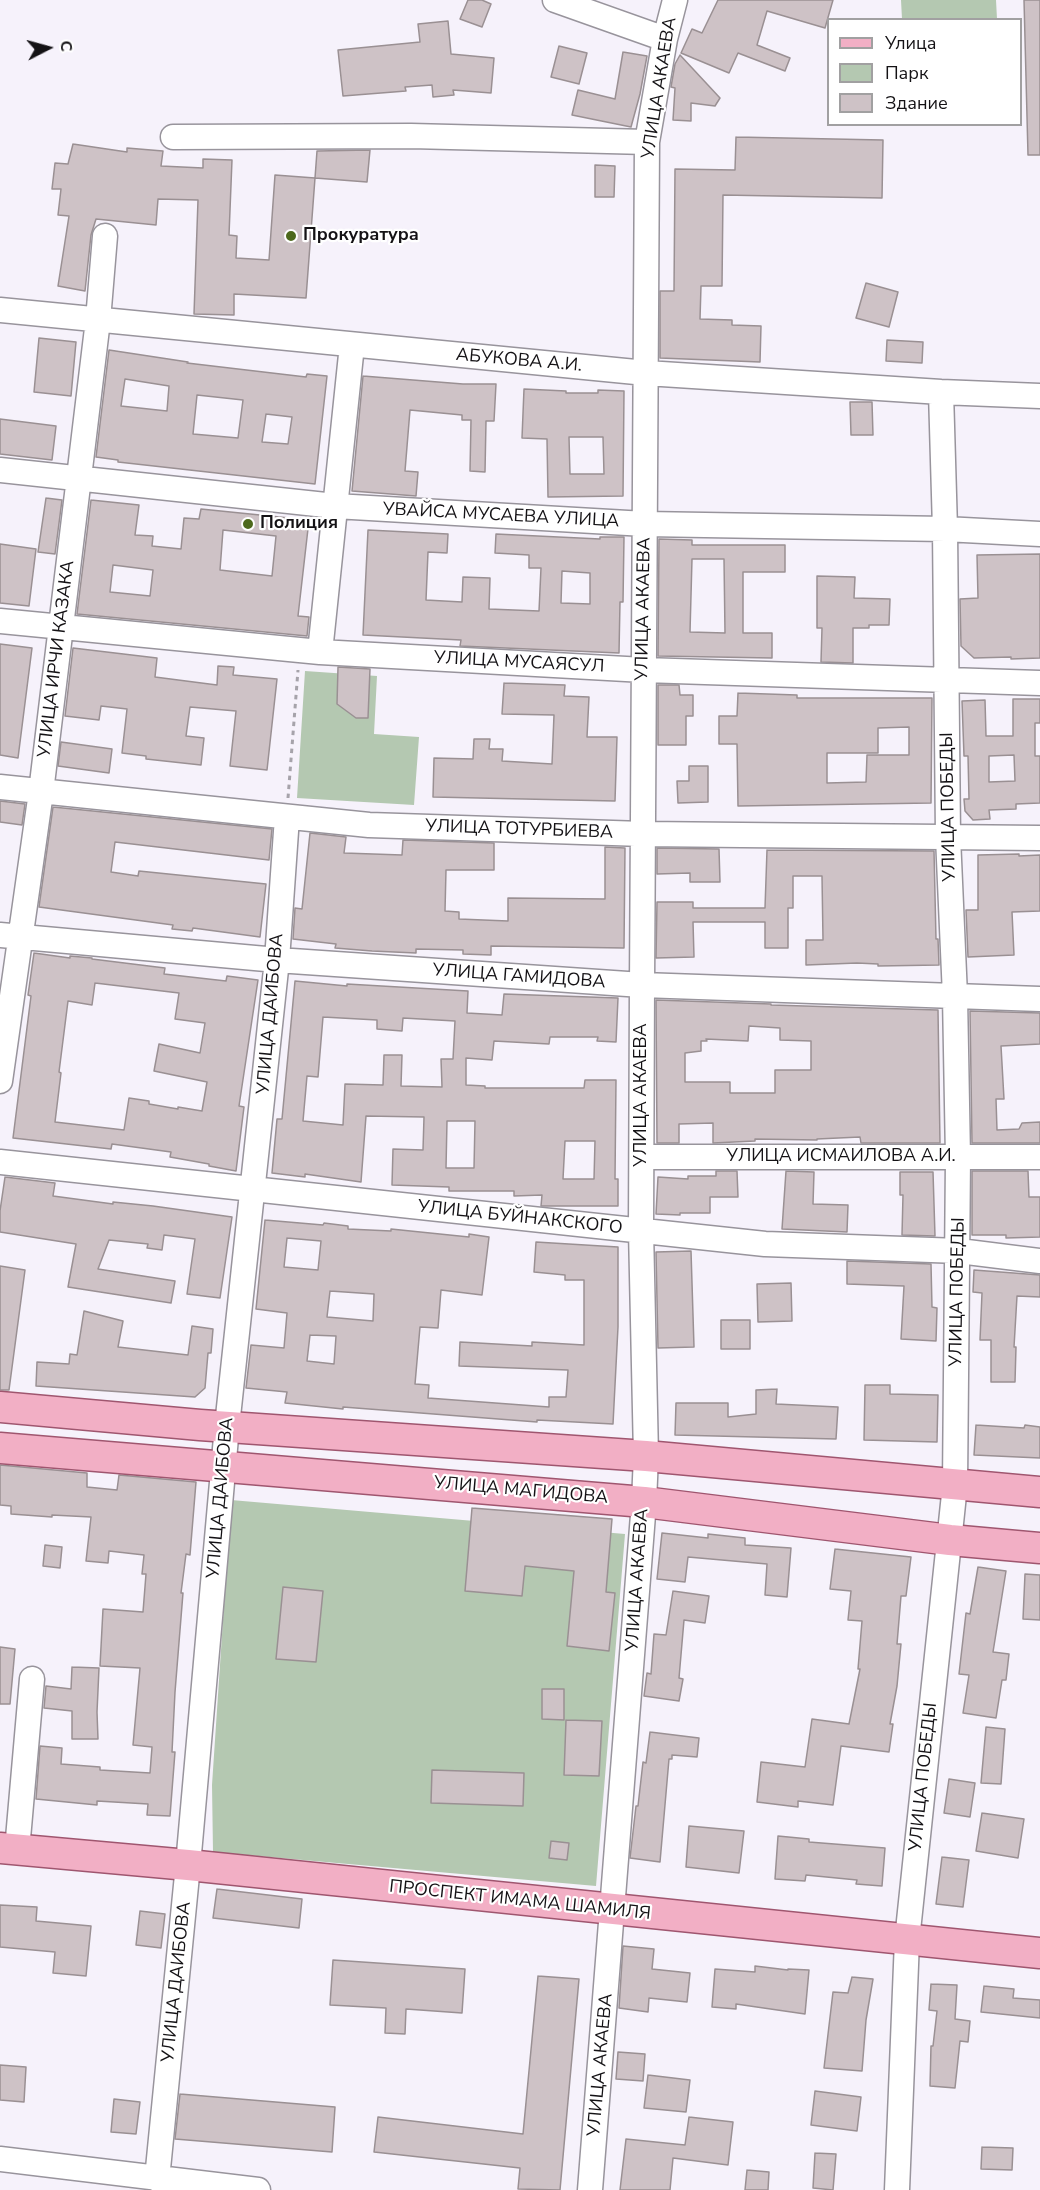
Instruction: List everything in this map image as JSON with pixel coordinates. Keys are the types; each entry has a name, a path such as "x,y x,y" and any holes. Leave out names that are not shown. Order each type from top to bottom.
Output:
{"main road":[{"path":"0,1407 646,1456 1040,1492"},
{"name":"УЛИЦА МАГИДОВА","path":"0,1448 644,1502 1040,1548"},
{"name":"ПРОСПЕКТ ИМАМА ШАМИЛЯ","path":"8,1849 188,1865 1040,1953"}],"street":[{"path":"555,0 665,39"},
{"name":"УЛИЦА АКАЕВА","path":"590,2190 646,1456 641,1230 647,142 665,39 675,0"},
{"path":"173,137 411,136 647,142"},
{"name":"УЛИЦА ИРЧИ КАЗАКА","path":"0,1081 10,936 41,792 98,320 105,236"},
{"name":"АБУКОВА А.И.","path":"0,310 646,373 1040,396"},
{"path":"310,651 335,506 352,345"},
{"name":"УЛИЦА ПОБЕДЫ","path":"897,2190 907,1940 955,1485 959,1251 956,996 948,837 945,529 941,392"},
{"name":"УВАЙСА МУСАЕВА УЛИЦА","path":"0,470 335,506 645,524 945,529 1040,534"},
{"name":"УЛИЦА МУСАЯСУЛ","path":"0,621 310,651 644,670 1040,683"},
{"name":"УЛИЦА ТОТУРБИЕВА","path":"0,787 369,825 643,834 1040,838"},
{"name":"УЛИЦА ДАИБОВА","path":"157,2179 225,1467 227,1426 277,960 286,817"},
{"name":"УЛИЦА ГАМИДОВА","path":"10,936 277,960 642,985 1040,999"},
{"name":"УЛИЦА ИСМАИЛОВА А.И.","path":"642,1157 1040,1157"},
{"name":"УЛИЦА БУЙНАКСКОГО","path":"0,1162 765,1244 959,1251 1040,1261"},
{"path":"8,1849 32,1678"},
{"path":"0,2159 258,2190"}],"path":[{"path":"286,817 310,651"}],"green space":[{"path":"901,0 996,0 997,18 902,18"},
{"path":"305,671 377,676 374,734 419,737 414,805 297,798"},
{"path":"231,1500 625,1534 596,1886 213,1852 212,1785"}],"building":[{"path":"468,0 482,0 491,4 482,27 460,19"},
{"path":"718,0 833,0 825,28 767,11 757,45 790,58 785,71 738,53 729,73 681,53 692,29 702,33"},
{"path":"1024,0 1040,0 1040,155 1028,155"},
{"path":"448,21 451,54 494,58 491,93 453,90 454,95 433,97 432,85 405,87 406,91 343,96 338,50 420,42 418,24"},
{"path":"559,46 587,53 579,84 551,77"},
{"path":"623,52 647,56 631,127 572,115 578,90 615,99"},
{"path":"680,55 720,98 715,106 691,103 691,121 673,120 675,88 671,87 675,64"},
{"path":"736,137 883,140 882,198 723,195 722,286 701,286 700,319 732,320 732,325 761,326 760,362 660,358 660,291 674,291 675,169 735,170"},
{"path":"73,144 127,152 127,148 163,151 161,166 203,168 203,159 232,160 229,235 237,236 236,258 269,260 275,175 315,178 306,298 234,294 234,315 194,314 198,200 158,199 156,225 96,219 91,235 85,291 58,286 69,216 58,215 61,189 52,189 55,163 68,164"},
{"path":"370,150 367,182 315,178 317,151"},
{"path":"595,165 615,166 614,197 595,197"},
{"path":"866,283 898,292 889,327 856,318"},
{"path":"39,338 76,342 71,396 34,392"},
{"path":"887,340 923,342 922,363 886,361"},
{"path":"109,350 187,363 306,377 307,374 327,376 315,484 118,462 118,460 96,457","holes":["125,379 169,386 167,411 121,406","197,395 243,400 238,438 193,434","266,414 292,417 288,444 262,442"]},
{"path":"363,376 463,384 496,384 494,421 486,421 485,472 470,471 471,420 462,420 462,415 410,410 405,471 418,472 416,496 352,491"},
{"path":"524,389 566,391 566,393 598,393 598,390 624,391 623,496 548,497 547,439 522,438","holes":["569,437 603,437 604,474 570,474"]},
{"path":"850,402 872,402 873,435 851,435"},
{"path":"0,419 56,426 52,460 0,454"},
{"path":"46,498 62,500 55,554 38,552"},
{"path":"91,500 139,505 135,535 153,536 152,546 181,549 184,518 199,519 201,509 309,520 298,616 309,617 307,636 77,614","holes":["223,530 276,536 272,576 220,570","113,565 153,570 150,596 110,592"]},
{"path":"368,530 448,534 447,553 428,552 426,600 462,602 463,577 490,578 489,609 539,611 541,568 529,568 529,555 495,553 496,534 600,539 600,537 624,537 623,602 620,602 619,653 460,646 461,640 363,635","holes":["562,571 590,573 590,604 561,603"]},
{"path":"659,539 692,540 692,545 785,545 785,572 743,572 743,633 772,633 772,658 658,656","holes":["692,559 724,559 725,633 690,632"]},
{"path":"0,544 36,549 29,606 0,603"},
{"path":"1040,554 1040,658 974,658 961,646 960,599 978,598 977,555"},
{"path":"817,576 855,577 854,598 890,599 889,625 853,628 853,663 821,662 822,628 817,628"},
{"path":"0,644 32,648 18,758 0,755"},
{"path":"73,648 157,658 155,677 217,685 218,666 234,667 233,675 277,679 267,770 230,766 236,711 190,707 186,736 204,738 201,765 146,759 146,756 122,753 127,709 101,706 99,720 65,716"},
{"path":"338,667 370,669 368,718 356,718 337,704"},
{"path":"504,683 565,685 564,696 589,697 587,737 617,737 615,801 433,797 434,758 473,759 474,739 490,739 489,749 503,749 502,761 552,764 554,715 502,714"},
{"path":"658,685 679,685 680,695 693,695 693,716 686,716 686,745 658,745"},
{"path":"738,693 797,695 797,698 932,698 931,803 738,806 737,744 719,744 719,716 737,716","holes":["909,727 909,755 867,755 866,782 827,783 827,753 878,753 878,728"]},
{"path":"1013,699 1040,699 1040,723 1035,723 1035,756 1040,756 1040,803 1016,804 1016,809 989,810 990,819 973,820 965,811 964,799 969,799 968,756 964,756 962,701 985,700 986,736 1013,736","holes":["1014,755 1015,781 989,782 989,756"]},
{"path":"61,742 112,749 109,773 58,766"},
{"path":"689,766 708,766 708,802 678,803 677,781 689,781"},
{"path":"0,801 25,804 22,825 0,822"},
{"path":"53,807 272,829 269,860 115,842 111,872 138,876 139,871 266,884 260,937 193,928 192,931 172,929 173,925 39,907"},
{"path":"310,833 346,837 344,853 402,855 403,840 494,843 494,870 446,870 445,911 459,912 459,919 508,921 508,898 605,899 605,847 625,848 624,948 491,946 491,955 463,954 463,950 416,949 416,953 335,948 336,944 293,939 295,908 302,909"},
{"path":"657,848 719,849 720,882 690,882 690,873 657,874"},
{"path":"767,850 934,851 936,939 938,939 939,965 878,966 878,964 857,963 806,965 806,940 823,940 822,876 793,876 793,908 788,908 788,948 765,948 765,922 693,922 694,957 656,958 657,902 693,902 693,908 765,908"},
{"path":"1019,854 1019,856 1040,855 1040,911 1012,912 1014,955 968,957 966,910 978,910 978,855"},
{"path":"34,953 165,968 164,974 226,981 227,976 258,980 239,1106 244,1107 236,1171 170,1157 171,1152 112,1144 111,1149 13,1138 31,996 28,995","holes":["95,983 179,993 175,1019 205,1023 200,1053 159,1044 154,1071 207,1082 202,1111 149,1104 149,1101 129,1098 124,1130 55,1122 68,1001 92,1005"]},
{"path":"295,981 347,986 347,984 468,991 467,1013 502,1015 504,994 618,998 616,1042 597,1041 598,1037 550,1037 549,1044 494,1041 492,1060 466,1058 466,1085 485,1086 485,1088 584,1088 585,1080 616,1080 615,1179 618,1179 618,1206 541,1206 542,1195 514,1196 514,1191 449,1191 449,1187 392,1185 393,1149 423,1150 424,1117 366,1116 361,1182 305,1174 305,1177 272,1173 277,1119 282,1119","holes":["323,1017 377,1020 377,1029 402,1031 403,1018 455,1021 453,1059 441,1059 442,1087 401,1086 402,1055 384,1055 383,1085 345,1084 343,1125 303,1121 307,1076 318,1077","447,1121 475,1121 474,1168 446,1168","565,1141 595,1141 594,1179 563,1179"]},
{"path":"656,1000 938,1010 940,1143 861,1143 860,1137 817,1140 755,1139 755,1141 713,1143 713,1123 679,1124 679,1143 657,1143","holes":["749,1026 780,1028 780,1040 811,1041 811,1070 775,1070 775,1093 730,1093 730,1082 685,1082 685,1053 701,1051 701,1041 707,1041 706,1039 748,1041"]},
{"path":"970,1011 1040,1013 1040,1044 1001,1046 1004,1099 996,1099 997,1130 1019,1129 1022,1123 1040,1122 1040,1143 972,1143"},
{"path":"716,1171 737,1171 738,1197 710,1197 710,1213 656,1214 658,1177 688,1179 688,1176 716,1176"},
{"path":"786,1171 814,1172 813,1204 848,1205 847,1232 782,1229"},
{"path":"972,1171 1028,1171 1029,1197 1040,1197 1040,1237 1006,1238 1006,1235 972,1235"},
{"path":"900,1172 933,1172 935,1236 902,1235 903,1195 900,1195"},
{"path":"5,1177 55,1183 53,1196 232,1217 220,1298 187,1294 195,1239 164,1235 162,1250 147,1248 148,1244 109,1240 98,1269 175,1281 171,1303 68,1287 76,1244 0,1232 0,1211"},
{"path":"265,1220 323,1225 324,1223 348,1226 348,1229 391,1231 391,1229 489,1237 482,1295 441,1290 438,1328 420,1327 415,1384 429,1385 428,1398 549,1407 549,1397 566,1397 568,1370 459,1366 460,1342 532,1346 532,1342 584,1345 584,1280 565,1280 565,1275 534,1272 536,1242 618,1247 618,1327 613,1424 537,1420 537,1422 285,1403 287,1392 246,1388 251,1345 284,1348 287,1313 256,1309","holes":["287,1238 321,1241 318,1270 284,1267","330,1291 374,1294 373,1321 327,1317","310,1335 336,1336 334,1364 307,1361"]},
{"path":"691,1251 694,1347 658,1348 656,1252"},
{"path":"847,1261 931,1264 932,1307 937,1308 936,1341 901,1339 904,1286 847,1284"},
{"path":"0,1266 25,1270 9,1390 0,1390"},
{"path":"974,1270 1040,1275 1040,1297 1017,1296 1014,1347 1016,1347 1015,1382 991,1382 991,1340 980,1340 982,1293 973,1292"},
{"path":"791,1283 792,1321 758,1322 757,1284"},
{"path":"84,1311 123,1321 118,1347 188,1355 192,1326 213,1329 205,1388 195,1397 36,1386 37,1362 69,1364 70,1354 77,1355"},
{"path":"721,1320 750,1320 750,1349 721,1349"},
{"path":"865,1385 890,1385 890,1394 938,1395 937,1442 864,1440"},
{"path":"777,1389 776,1404 838,1407 836,1439 675,1435 676,1403 728,1403 728,1417 756,1414 756,1390"},
{"path":"976,1425 1040,1427 1040,1458 974,1455"},
{"path":"0,1465 87,1473 87,1487 117,1490 119,1475 196,1482 190,1555 186,1554 181,1593 183,1593 175,1692 172,1752 175,1752 170,1816 147,1815 148,1804 97,1801 97,1805 36,1799 40,1746 62,1748 61,1764 100,1767 100,1770 150,1773 152,1747 133,1745 140,1668 100,1666 103,1609 143,1612 146,1574 142,1574 144,1555 109,1551 108,1563 86,1561 91,1517 11,1514 11,1506 0,1505"},
{"path":"472,1508 612,1519 606,1592 615,1593 609,1651 567,1646 574,1571 525,1566 522,1596 465,1591"},
{"path":"662,1533 708,1538 708,1534 745,1538 745,1545 791,1548 787,1597 765,1595 767,1564 688,1557 685,1582 657,1579"},
{"path":"45,1545 62,1547 60,1568 43,1566"},
{"path":"835,1549 911,1557 906,1596 901,1596 897,1644 901,1644 890,1724 893,1724 889,1752 841,1746 833,1805 798,1801 798,1807 757,1802 761,1762 805,1767 812,1719 849,1724 860,1669 858,1669 862,1621 848,1620 851,1591 830,1589"},
{"path":"978,1567 1006,1571 993,1652 1009,1654 1006,1680 1002,1680 996,1718 963,1713 969,1675 959,1674 966,1613 970,1614"},
{"path":"1025,1574 1040,1575 1040,1620 1023,1619"},
{"path":"283,1587 323,1591 316,1662 276,1659"},
{"path":"673,1591 709,1596 705,1623 684,1620 679,1678 683,1679 679,1701 644,1696 647,1673 651,1674 654,1634 666,1635"},
{"path":"0,1647 15,1649 10,1704 0,1704"},
{"path":"72,1667 99,1668 98,1739 72,1739 72,1711 44,1708 46,1686 71,1689"},
{"path":"542,1689 564,1689 564,1720 542,1719"},
{"path":"566,1720 602,1721 599,1776 564,1775"},
{"path":"986,1727 1005,1729 1001,1784 981,1783"},
{"path":"650,1732 699,1738 697,1757 672,1755 672,1759 669,1759 660,1862 630,1858 636,1806 638,1806 643,1762 646,1763"},
{"path":"432,1770 524,1773 523,1806 431,1803"},
{"path":"949,1779 975,1783 970,1817 944,1813"},
{"path":"982,1813 1024,1819 1018,1858 976,1851"},
{"path":"689,1826 744,1831 739,1873 686,1867"},
{"path":"778,1836 809,1839 809,1842 885,1848 882,1886 856,1884 857,1880 806,1875 805,1881 775,1879"},
{"path":"551,1841 569,1843 567,1860 549,1858"},
{"path":"942,1857 969,1860 963,1907 936,1904"},
{"path":"217,1889 302,1899 299,1928 213,1918"},
{"path":"0,1905 37,1907 36,1921 91,1926 86,1976 53,1973 55,1952 0,1947"},
{"path":"140,1911 165,1914 161,1948 136,1945"},
{"path":"623,1946 654,1949 652,1969 690,1973 687,2002 649,1998 648,2012 619,2008"},
{"path":"333,1960 465,1969 462,2013 406,2009 405,2034 385,2033 386,2008 330,2005"},
{"path":"755,1966 809,1970 805,2014 736,2004 736,2009 712,2007 715,1969 755,1972"},
{"path":"538,1976 579,1979 560,2190 518,2189 520,2168 374,2152 378,2117 523,2134"},
{"path":"852,1977 873,1979 866,2020 862,2071 824,2068 833,1992 848,1993"},
{"path":"931,1984 957,1985 955,2019 970,2021 968,2042 960,2041 955,2088 930,2086 931,2046 933,2046 937,2011 929,2010"},
{"path":"984,1986 1014,1989 1013,1998 1040,2000 1040,2018 981,2012"},
{"path":"618,2052 645,2054 643,2081 616,2079"},
{"path":"0,2065 26,2067 24,2102 0,2100"},
{"path":"648,2075 690,2080 686,2112 644,2108"},
{"path":"815,2091 861,2097 857,2131 811,2125"},
{"path":"180,2094 335,2107 332,2152 175,2139"},
{"path":"114,2099 140,2102 136,2134 111,2132"},
{"path":"689,2117 733,2122 728,2165 673,2158 670,2190 620,2190 626,2139 685,2145"},
{"path":"982,2147 1013,2148 1012,2170 981,2169"},
{"path":"815,2153 836,2154 833,2190 813,2188"},
{"path":"747,2170 769,2172 768,2190 745,2190"}],"place":[{"name":"Прокуратура","path":"291,236"},
{"name":"Полиция","path":"248,524"}]}
